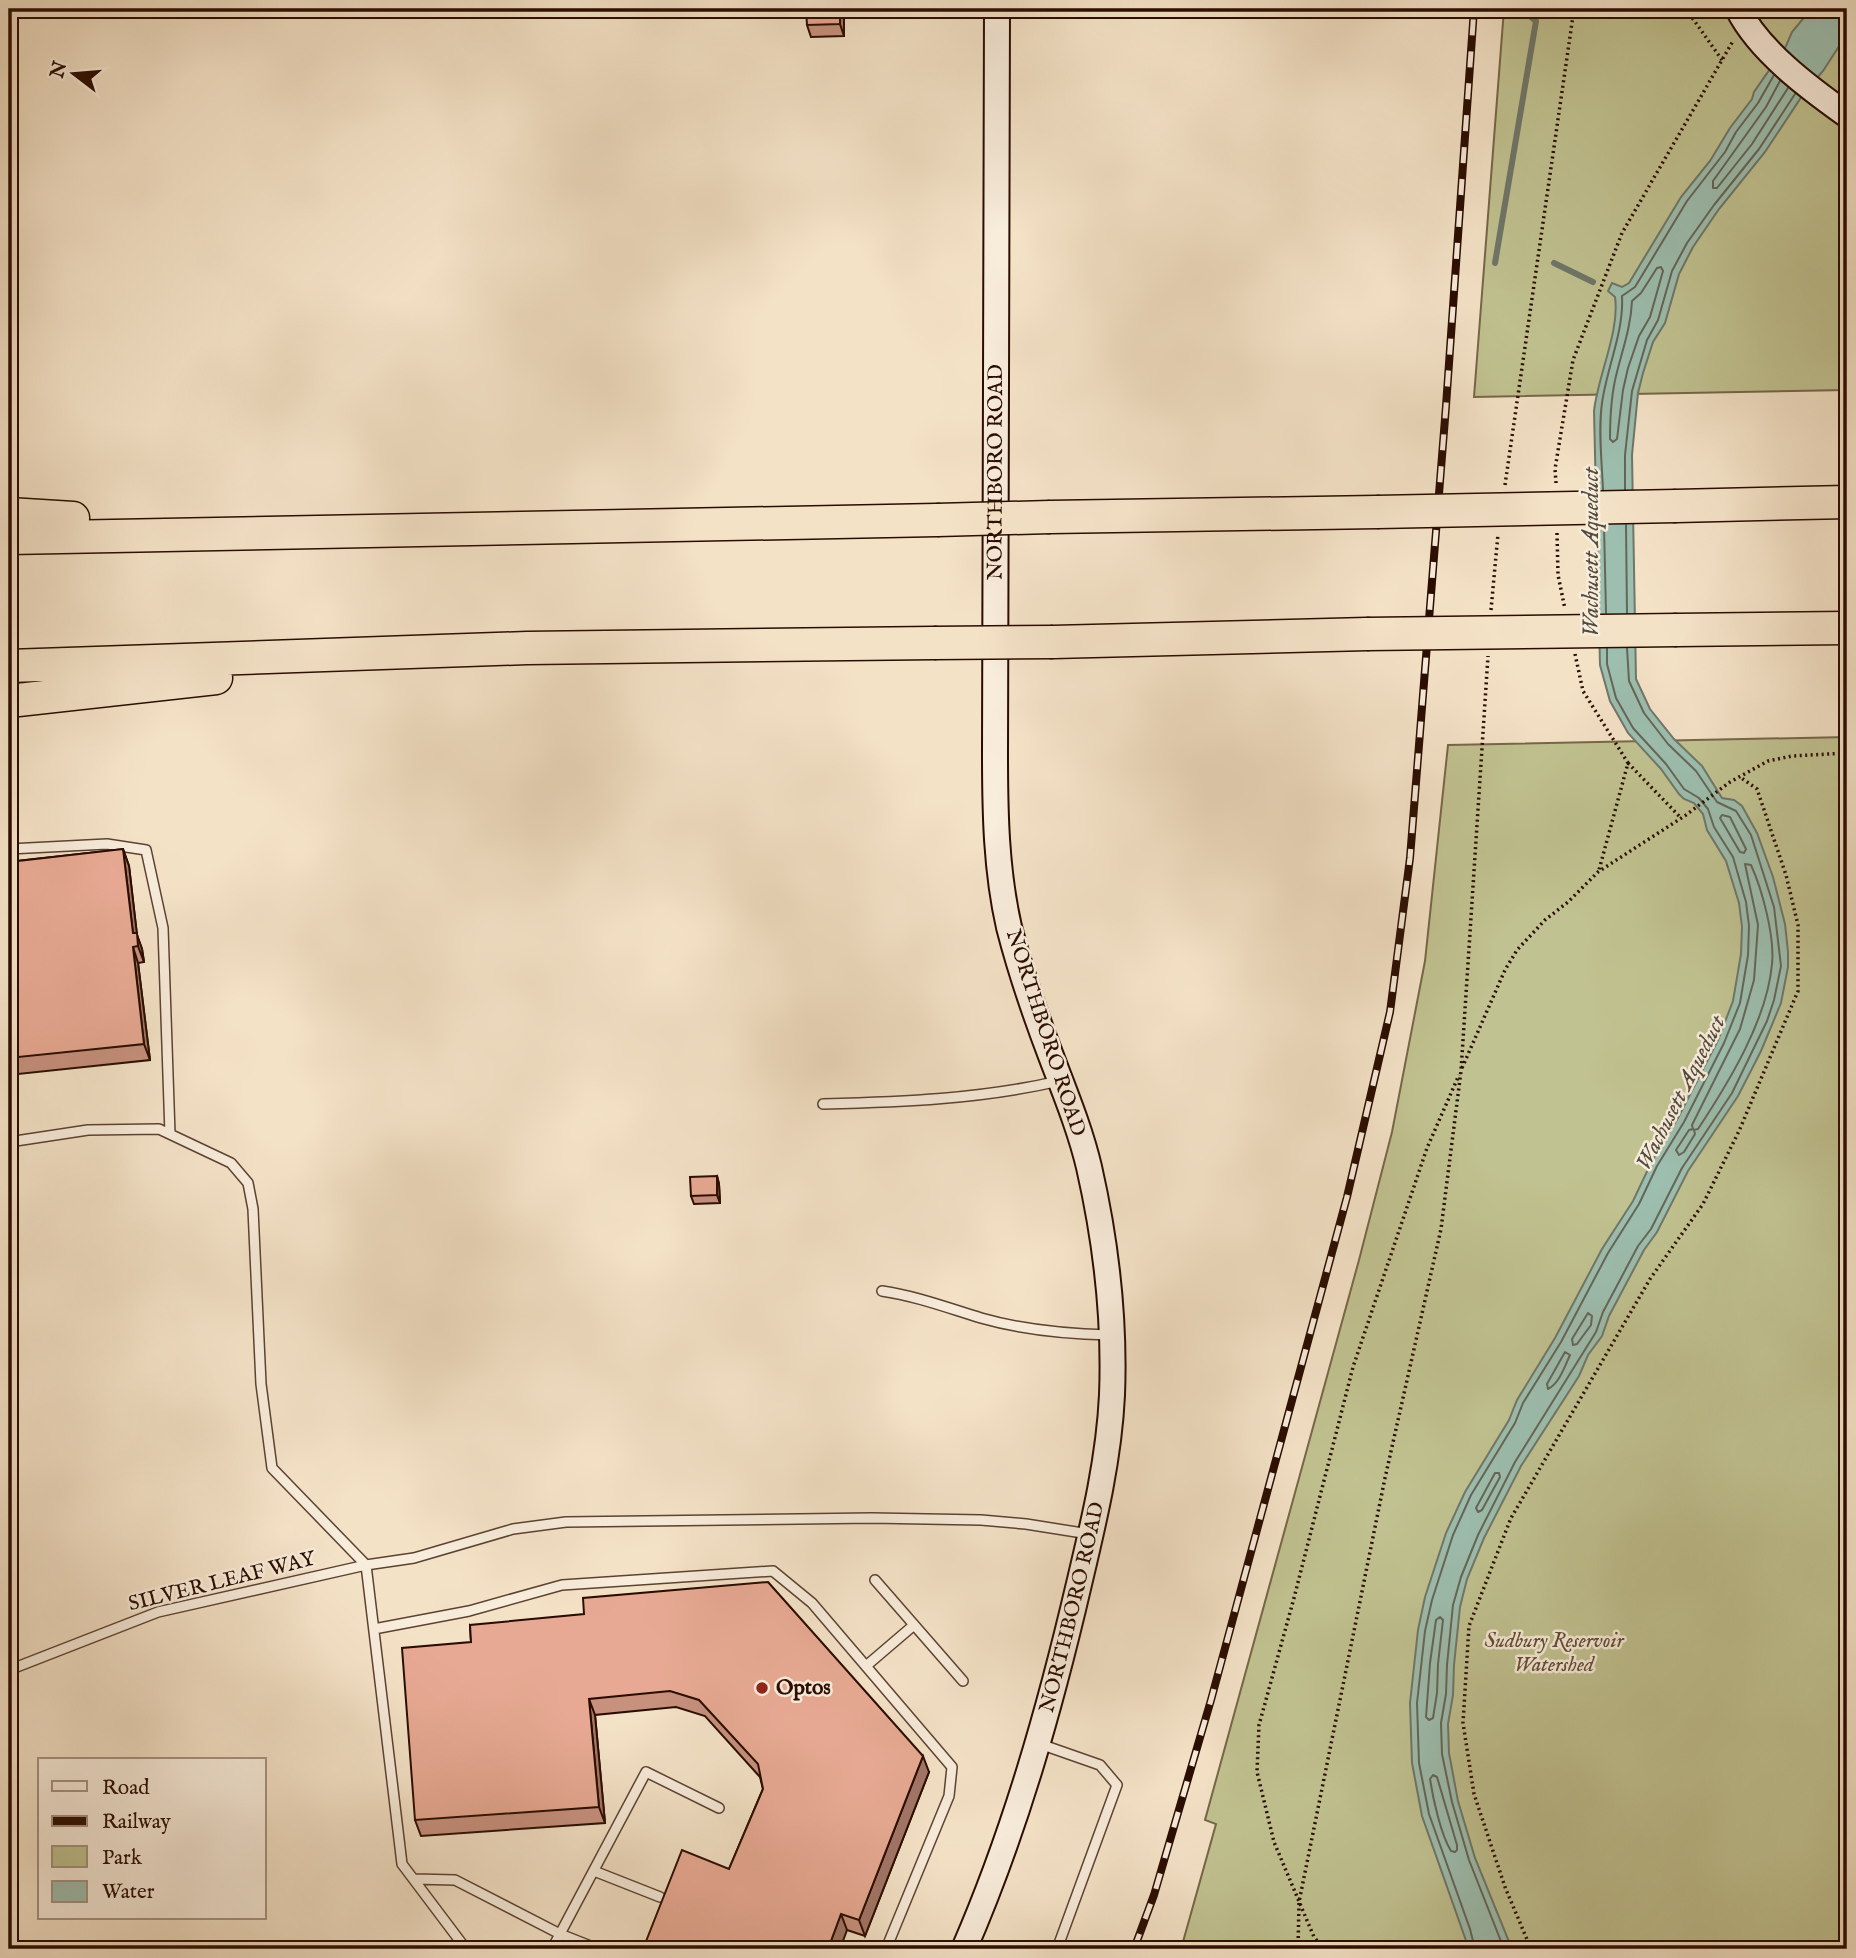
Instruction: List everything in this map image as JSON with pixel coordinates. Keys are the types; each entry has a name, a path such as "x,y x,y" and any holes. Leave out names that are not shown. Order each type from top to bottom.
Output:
{"highway":[{"path":"9,538 1847,502"},
{"path":"9,514 340,532"},
{"path":"9,666 527,648 1847,628"},
{"path":"9,701 527,648"}],"main road":[{"name":"NORTHBORO ROAD","path":"964,1949 986,1895 1038,1743 1061,1664 1104,1473 1109,1433 1112,1335 1096,1204 1078,1128 1010,930 996,822 997,9"},
{"path":"1741,15 1768,49 1821,97 1847,115"}],"lane":[{"path":"9,849 107,844 146,850 163,928 170,1134"},
{"path":"823,1104 961,1097 1021,1090 1061,1080"},
{"path":"9,1142 88,1130 159,1129 231,1163 248,1183 253,1209 261,1384 272,1468 366,1565 402,1864 466,1949"},
{"path":"882,1291 908,1295 982,1318 1022,1327 1073,1334 1112,1335"},
{"name":"SILVER LEAF WAY","path":"9,1670 158,1612 366,1565 414,1558 513,1529 566,1522 872,1518 981,1520 1091,1534"},
{"path":"374,1629 469,1611 562,1585 773,1570 812,1603 952,1767 948,1796 886,1949"},
{"path":"875,1580 964,1681"},
{"path":"866,1666 914,1625"},
{"path":"1038,1743 1100,1765 1117,1786 1057,1949"},
{"path":"552,1949 646,1772 719,1808"},
{"path":"594,1871 660,1897"},
{"path":"414,1879 455,1880 560,1934 598,1949"}],"path":[{"path":"1505,485 1574,9"},
{"path":"1686,9 1722,60"},
{"path":"1556,496 1555,469 1573,359 1622,233 1722,60 1741,15"},
{"path":"1557,522 1558,575 1566,614"},
{"path":"1491,621 1499,525"},
{"path":"1298,1949 1300,1902 1385,1478 1441,1229 1461,1070 1489,648"},
{"path":"1574,653 1583,691 1628,763 1684,817"},
{"path":"1324,1949 1314,1937 1274,1842 1257,1772 1259,1725 1353,1367 1427,1148 1461,1070 1505,970 1517,950 1545,919 1568,902 1598,872 1684,817 1730,782 1768,761 1792,756 1847,753"},
{"path":"1598,872 1628,763"},
{"path":"1531,1949 1505,1887 1474,1794 1463,1723 1469,1626 1511,1517 1650,1279 1703,1205 1739,1131 1798,991 1798,925 1786,875 1757,789 1740,777"}],"green space":[{"path":"1504,9 1847,9 1847,390 1474,397"},
{"name":"Sudbury Reservoir Watershed","path":"1847,737 1847,1949 1181,1949 1216,1824 1205,1820 1392,1132 1425,961 1448,745"}],"water":[{"path":"1811,9 1847,9 1847,34 1765,152 1719,209 1693,247 1679,274 1665,323 1653,342 1643,373 1638,393 1632,455 1636,679 1650,709 1674,739 1702,766 1722,798 1734,800 1742,806 1757,833 1773,877 1785,924 1788,967 1781,1003 1738,1096 1688,1171 1609,1316 1602,1336 1521,1466 1484,1538 1467,1579 1460,1607 1454,1665 1448,1724 1449,1753 1458,1801 1475,1858 1512,1949 1469,1949 1422,1816 1412,1763 1410,1703 1418,1630 1425,1597 1446,1533 1465,1492 1509,1420 1517,1400 1555,1338 1602,1249 1633,1201 1718,1040 1733,1001 1741,954 1739,903 1726,861 1707,830 1703,814 1694,803 1679,794 1661,769 1628,733 1610,701 1600,665 1594,411 1612,339 1616,310 1615,297 1608,291 1612,283 1622,287 1629,283 1681,197 1710,161 1786,46 1792,32"}],"building":[{"path":"806,9 840,9 840,24 807,25"},
{"path":"123,849 133,933 137,933 138,946 133,947 144,1044 9,1058 9,862"},
{"path":"717,1176 717,1195 691,1196 690,1177"},
{"path":"768,1582 923,1756 859,1920 841,1914 828,1949 643,1949 682,1850 729,1869 763,1789 758,1764 699,1700 670,1691 589,1699 599,1807 415,1820 402,1648 471,1642 470,1625 584,1614 583,1598"}],"waterway":[{"path":"1495,263 1536,21 1521,9"},
{"path":"1554,263 1593,282"}],"railway":[{"path":"1134,1949 1154,1895 1211,1700 1347,1197 1390,1012 1410,858 1474,9"}],"place":[{"name":"Optos","path":"762,1688"}],"water label":[{"name":"Wachusett Aqueduct","path":"1591,552"},
{"name":"Wachusett Aqueduct","path":"1681,1093"}]}
